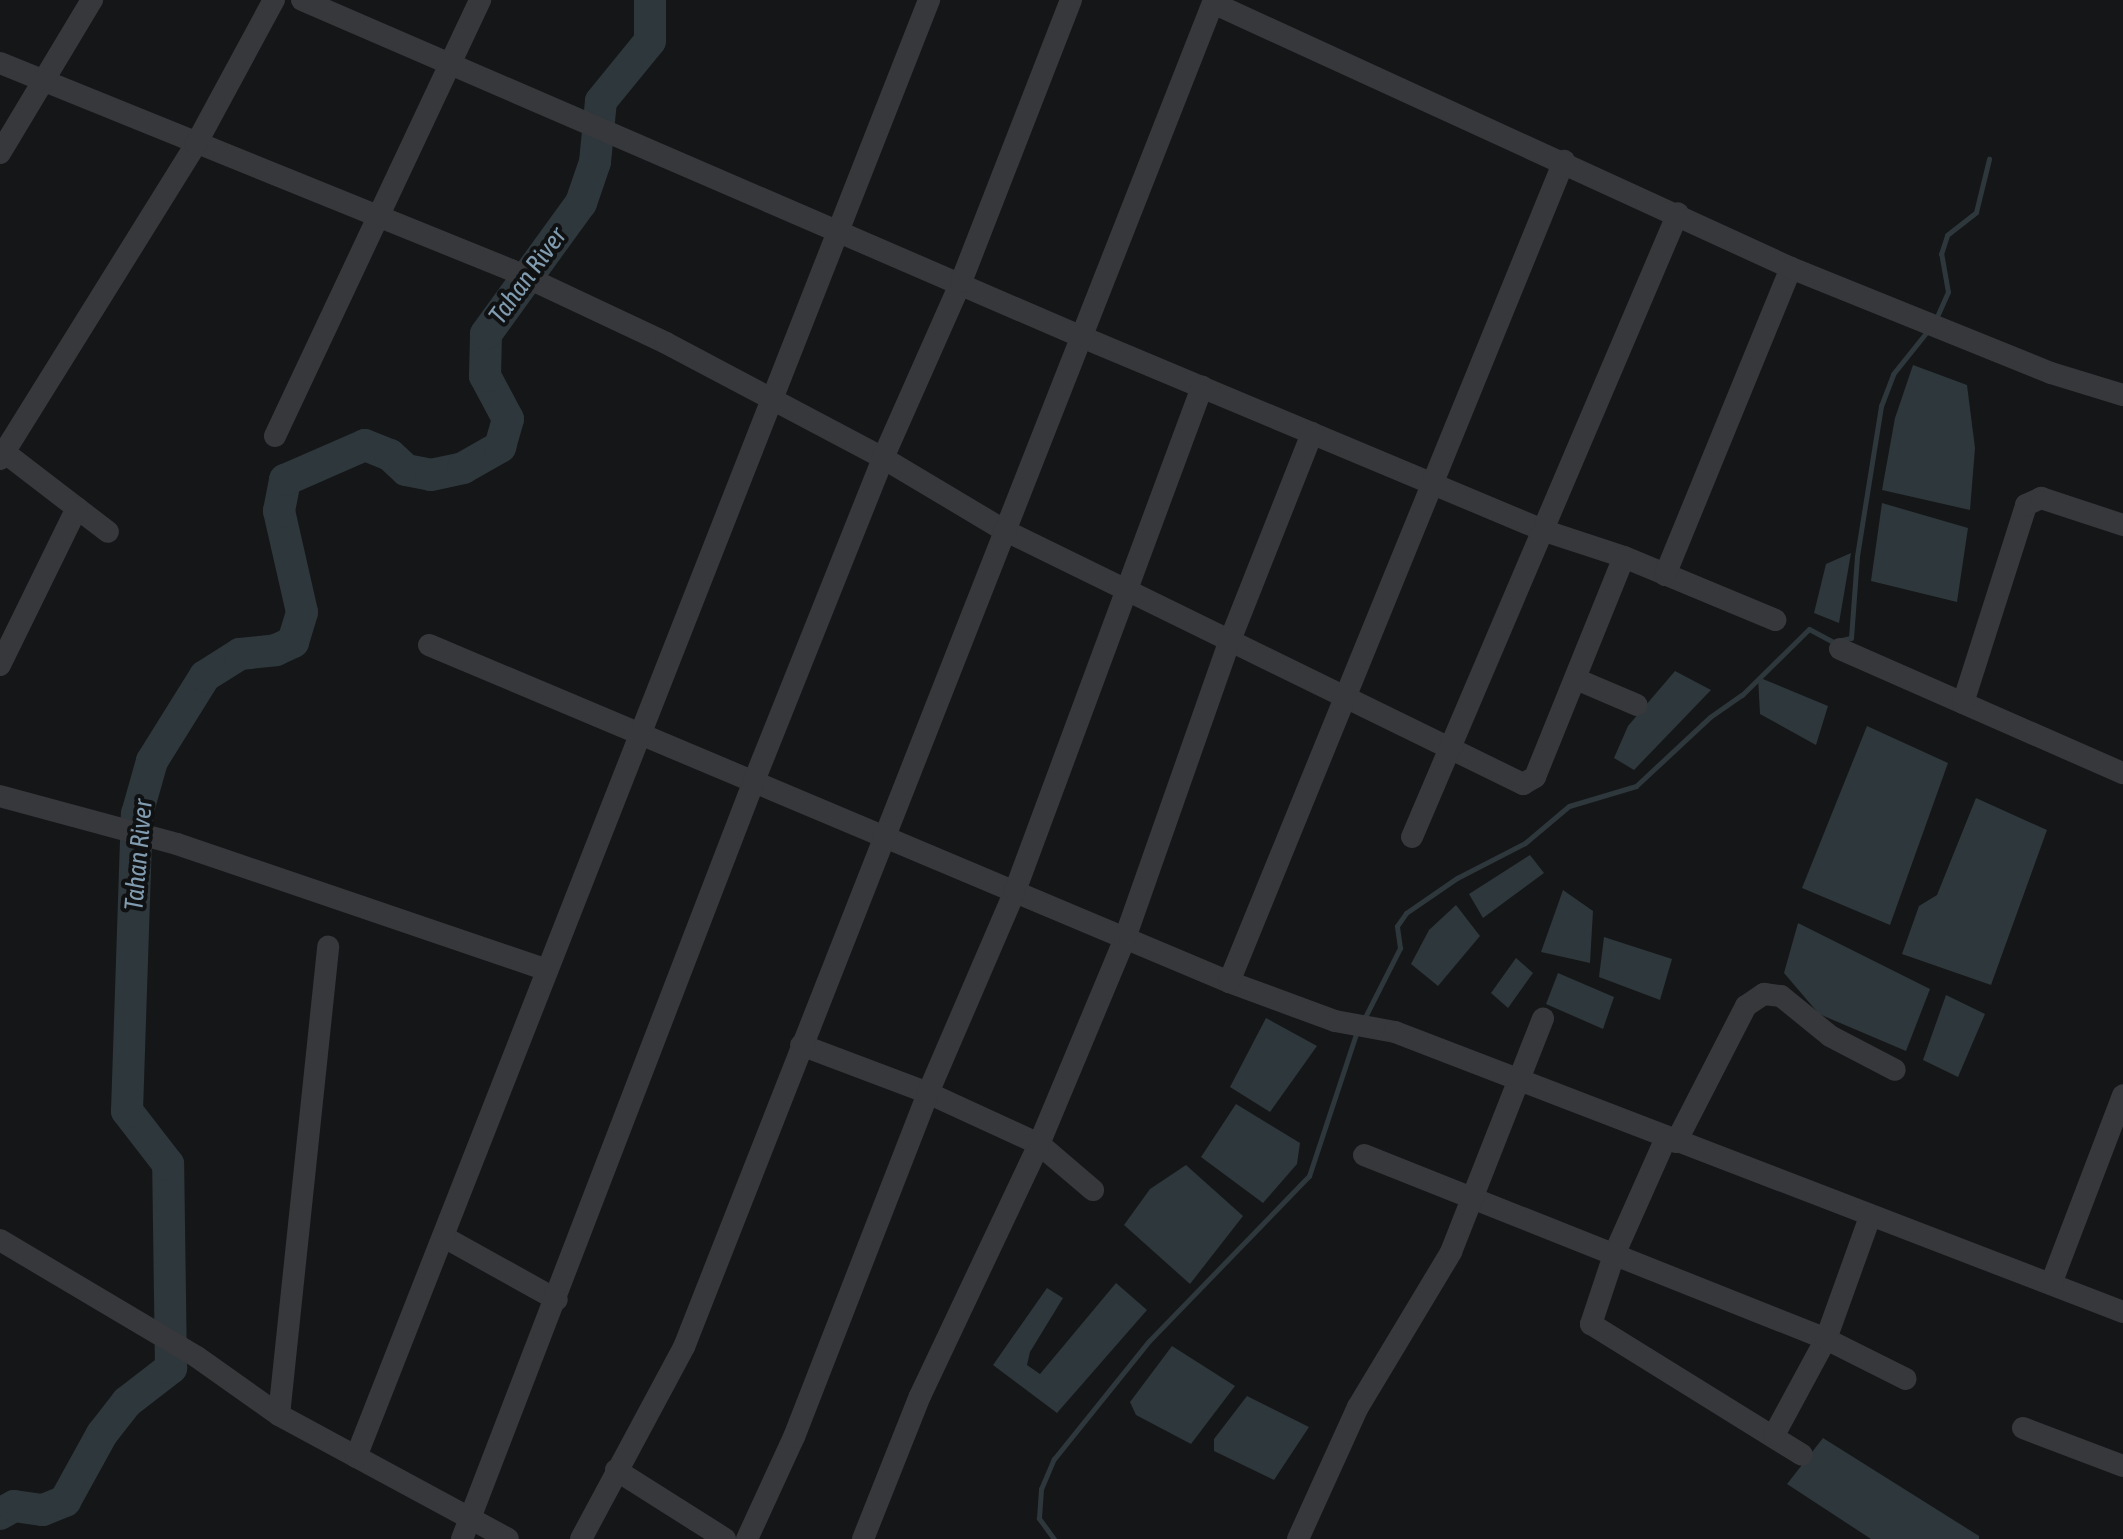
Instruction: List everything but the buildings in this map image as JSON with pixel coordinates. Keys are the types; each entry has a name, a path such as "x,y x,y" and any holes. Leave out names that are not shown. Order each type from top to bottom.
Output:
{"street":[{"path":"0,153 92,0"},
{"path":"108,532 2,453 196,144 274,0"},
{"path":"302,0 835,231 961,282 1082,337 1545,531 1624,557 1775,620"},
{"path":"275,436 480,0"},
{"path":"356,1457 835,231 929,0"},
{"path":"467,1529 754,781 883,458 961,282 1071,0"},
{"path":"581,1539 684,1347 882,835 1213,3 1678,213 1791,268 1919,323 2123,395"},
{"path":"0,63 379,215 550,288 883,458 1004,530 1126,592 1343,699 1530,783 1576,679 1624,557"},
{"path":"1229,982 1564,161"},
{"path":"1412,837 1453,750 1678,213"},
{"path":"1665,575 1791,268"},
{"path":"747,1539 794,1437 928,1093 1015,891 1202,387"},
{"path":"863,1539 920,1396 1039,1144 1125,938 1229,643 1312,433"},
{"path":"1963,703 2026,505 2041,498 2123,525"},
{"path":"0,665 77,508"},
{"path":"429,645 1229,982 1335,1021 1395,1032 2123,1312"},
{"path":"1840,649 2123,773"},
{"path":"1576,679 1637,705"},
{"path":"0,796 105,827 177,844 547,970"},
{"path":"279,1415 328,947"},
{"path":"1802,1455 1591,1324 1614,1255 1671,1140 1746,1006 1764,994 1781,996 1830,1036 1895,1070"},
{"path":"1298,1539 1358,1407 1451,1252 1476,1198 1543,1019"},
{"path":"801,1045 928,1093 1039,1144 1093,1190"},
{"path":"2051,1284 2123,1095"},
{"path":"1364,1155 1826,1339 1906,1379"},
{"path":"1774,1435 1826,1339 1870,1217"},
{"path":"444,1237 557,1300"},
{"path":"0,1240 197,1357 279,1415 356,1457 467,1529 508,1539"},
{"path":"2023,1428 2123,1466"},
{"path":"616,1470 725,1539"}],"shaded area":[{"path":"1913,365 1967,385 1975,448 1970,510 1882,490 1895,418"},
{"path":"1882,503 1968,528 1957,602 1871,581"},
{"path":"1851,553 1839,623 1814,613 1826,564"},
{"path":"1675,671 1711,690 1634,770 1614,758 1628,726"},
{"path":"1758,677 1828,706 1816,745 1760,714"},
{"path":"1867,726 1948,763 1890,925 1802,888"},
{"path":"1976,798 2047,830 1991,985 1902,954 1919,906 1937,895"},
{"path":"1530,855 1544,873 1483,918 1469,894"},
{"path":"1563,890 1593,911 1590,963 1541,952"},
{"path":"1456,905 1480,936 1438,986 1411,964 1429,930"},
{"path":"1798,923 1930,989 1906,1051 1819,1014 1784,973"},
{"path":"1604,937 1672,959 1660,1000 1599,977"},
{"path":"1516,958 1533,973 1508,1008 1491,993"},
{"path":"1558,973 1614,997 1603,1029 1546,1004"},
{"path":"1946,995 1985,1014 1958,1077 1923,1060"},
{"path":"1266,1018 1317,1046 1270,1112 1230,1087"},
{"path":"1236,1104 1300,1143 1297,1164 1263,1203 1201,1157"},
{"path":"1186,1165 1243,1216 1190,1284 1124,1225 1150,1189"},
{"path":"1116,1283 1147,1310 1057,1413 993,1365 1047,1288 1063,1298 1030,1352 1027,1365 1040,1374"},
{"path":"1172,1346 1235,1386 1191,1444 1136,1415 1130,1402"},
{"path":"1247,1396 1309,1427 1274,1480 1214,1451 1214,1439"},
{"path":"1823,1438 1979,1536 1979,1539 1871,1539 1787,1484"}],"waterway":[{"name":"Tahan River","path":"0,1514 14,1506 43,1510 65,1501 102,1434 127,1402 171,1368 168,1164 127,1111 137,814 152,761 205,676 240,654 276,650 293,642 302,612 279,511 285,480 365,445 390,455 406,470 431,475 463,468 500,447 508,419 485,376 486,334 581,203 595,162 601,101 650,41 650,0"},
{"path":"1935,321 1948,292 1941,254 1947,235 1976,212 1989,159"},
{"path":"1364,1019 1400,948 1397,926 1406,913 1457,878 1525,843 1569,806 1636,786 1710,717 1742,695 1809,629 1833,642 1851,638 1857,556 1881,406 1893,374 1929,329"},
{"path":"1054,1539 1039,1518 1041,1489 1054,1459 1149,1341 1309,1176 1357,1031"}]}
